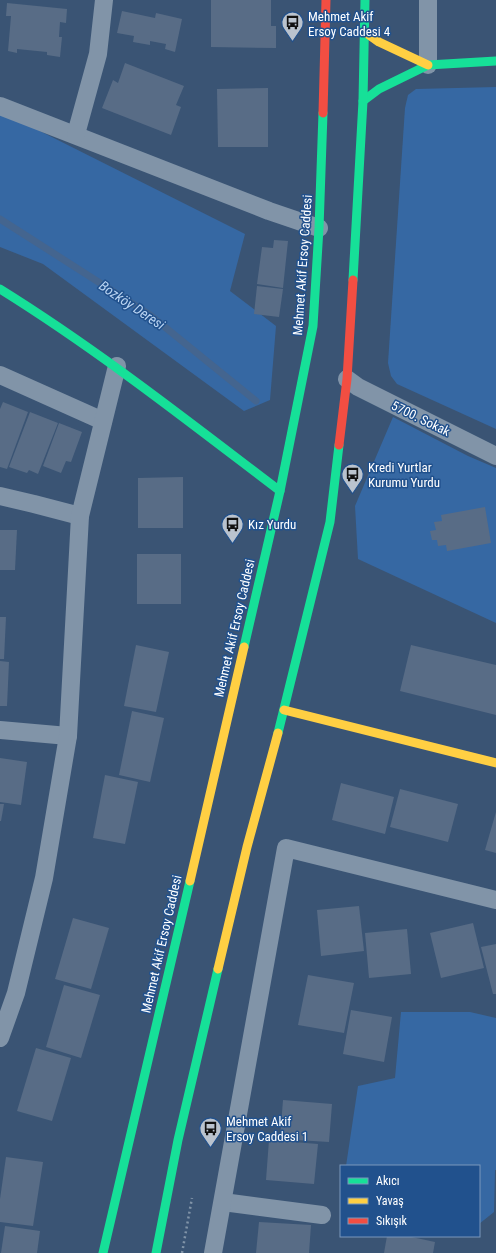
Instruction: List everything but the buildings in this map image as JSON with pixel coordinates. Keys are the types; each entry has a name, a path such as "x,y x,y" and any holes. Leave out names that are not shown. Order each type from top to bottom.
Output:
{"main road":[{"name":"Mehmet Akif Ersoy Caddesi","path":"103,1253 280,490 313,326 319,228 326,0"},
{"path":"156,1253 178,1140 236,893 284,710 330,522 347,380 363,101 365,0"},
{"path":"365,32 379,42 428,65"},
{"path":"363,101 379,89 428,65 496,60"},
{"path":"0,289 40,313 117,366 280,490"},
{"path":"284,710 496,763"}],"street":[{"path":"76,134 98,54 104,0"},
{"path":"428,0 428,65"},
{"path":"0,106 76,134 269,211 319,228"},
{"path":"0,1038 8,991 44,878 68,736 80,516 117,366"},
{"path":"0,375 103,421"},
{"name":"5700. Sokak","path":"347,380 358,387 496,456"},
{"path":"0,496 80,516"},
{"path":"0,730 68,736"},
{"path":"213,1253 286,848 496,900"},
{"path":"222,1202 322,1215"}],"shaded area":[{"path":"496,87 496,429 397,384 391,376 388,363 405,108 408,95 416,89"},
{"path":"0,111 245,234 230,291 276,326 270,400 244,411 43,264 0,247"},
{"path":"393,417 468,456 496,468 496,623 358,559 355,506"},
{"path":"401,1012 470,1012 496,1018 496,1170 494,1212 480,1223 480,1165 346,1165 358,1086 395,1078"}],"waterway":[{"name":"Bozköy Deresi","path":"0,219 150,315 256,401"}],"traffic: fast":[{"path":"353,280 363,101 365,0"},
{"path":"363,101 379,89 428,65 496,61"},
{"path":"244,647 280,491 313,326 319,228 323,113"},
{"path":"0,289 72,336 107,361 177,412 280,491"},
{"path":"278,733 330,522 339,445"},
{"path":"103,1253 190,881"},
{"path":"156,1253 178,1140 218,969"}],"traffic: slow":[{"path":"365,32 379,42 428,65"},
{"path":"190,881 244,647"},
{"path":"284,710 496,763"},
{"path":"218,969 247,847 278,733"}],"traffic: jam":[{"path":"323,113 326,0"},
{"path":"339,445 347,379 353,280"}],"place":[{"name":"Mehmet Akif Ersoy Caddesi 4","path":"292,42"},
{"name":"Kredi Yurtlar Kurumu Yurdu","path":"353,494"},
{"name":"Kız Yurdu","path":"232,544"},
{"name":"Mehmet Akif Ersoy Caddesi 1","path":"211,1148"}]}
